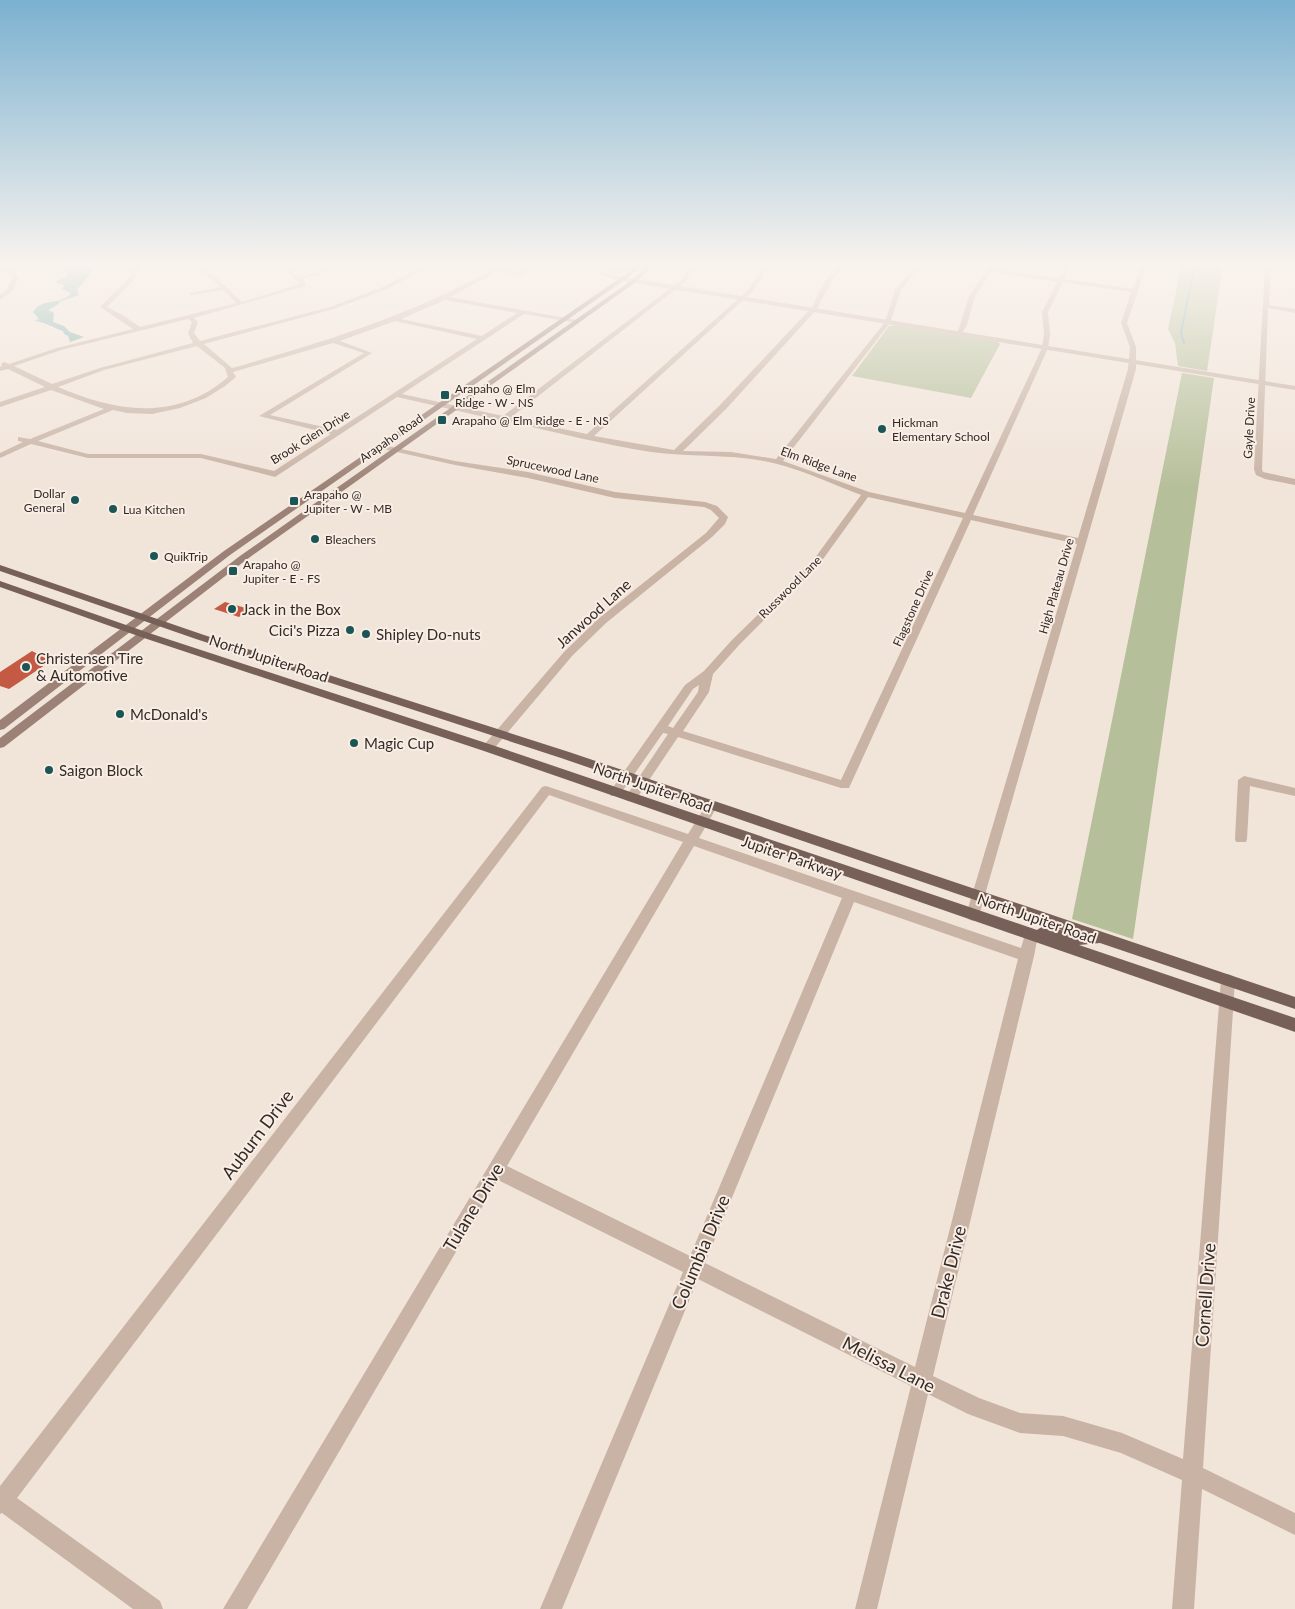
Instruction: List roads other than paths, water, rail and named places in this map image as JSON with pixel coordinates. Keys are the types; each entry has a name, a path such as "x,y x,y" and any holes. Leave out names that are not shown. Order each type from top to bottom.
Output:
{"main road":[{"name":"Arapaho Road","path":"0,726 227,553 535,339"},
{"name":"Arapaho Road","path":"0,744 145,635 243,558 552,339"},
{"path":"291,510 306,513"},
{"name":"North Jupiter Road","path":"0,568 160,623 627,776 647,777 712,805 1295,1003"},
{"path":"30,594 46,583"},
{"name":"North Jupiter Road","path":"0,584 145,635 488,748 1295,1025"},
{"path":"266,675 282,662"},
{"path":"358,687 358,706 374,704 390,698"},
{"path":"1031,935 1034,932 1042,932 1078,939 1105,938"}],"street":[{"path":"0,368 59,349 98,339"},
{"path":"0,362 52,386 108,408 142,413 164,411 182,406 232,377 231,370 193,339"},
{"path":"0,405 102,369 220,339"},
{"path":"231,370 341,339"},
{"name":"Brook Glen Drive","path":"21,439 74,453 94,456 201,456 275,474 481,339"},
{"path":"498,424 607,339"},
{"path":"588,437 696,339"},
{"path":"676,454 723,407 785,339"},
{"path":"778,461 874,339"},
{"path":"990,339 1295,388"},
{"name":"Flagstone Drive","path":"661,728 845,785 1045,348 1046,339"},
{"name":"High Plateau Drive","path":"973,915 1132,369 1132,347 1129,339"},
{"name":"Gayle Drive","path":"1263,339 1258,469 1259,473 1268,477 1295,482"},
{"path":"335,341 369,353 264,416 338,433"},
{"name":"Elm Ridge Lane","path":"396,395 498,424 545,428"},
{"path":"0,449 21,439 108,408"},
{"path":"0,456 108,408"},
{"name":"Elm Ridge Lane","path":"451,410 505,418 630,446 676,454 731,454 778,461 866,494 1082,542"},
{"name":"Sprucewood Lane","path":"382,446 455,463 528,475 615,495 705,506 720,511"},
{"name":"Russwood Lane","path":"615,793 689,688 708,673 736,642 815,564 830,546 866,494"},
{"name":"Janwood Lane","path":"488,748 575,647 602,622 722,522 724,517 720,511"},
{"name":"Russwood Lane","path":"631,798 677,733 703,692 708,673"},
{"path":"1241,839 1244,780 1295,792"},
{"name":"Jupiter Parkway","path":"546,790 1026,956"},
{"name":"Auburn Drive","path":"1,1500 546,790"},
{"name":"Tulane Drive","path":"234,1609 712,805"},
{"name":"Columbia Drive","path":"551,1609 850,894"},
{"name":"Drake Drive","path":"866,1609 1031,935"},
{"name":"Cornell Drive","path":"1183,1609 1191,1473 1228,980"},
{"name":"Melissa Lane","path":"495,1169 974,1407 1020,1423 1063,1426 1122,1443 1191,1473 1295,1524"},
{"path":"1,1500 152,1609"}],"waterway":[{"path":"1183,339 1184,343"}],"place":[{"name":"Arapaho @ Elm Ridge - W - NS","path":"445,395"},
{"name":"Arapaho @ Elm Ridge - E - NS","path":"442,420"},
{"name":"Hickman Elementary School","path":"882,429"},
{"name":"Dollar General","path":"75,500"},
{"name":"Arapaho @ Jupiter - W - MB","path":"294,501"},
{"name":"Lua Kitchen","path":"113,509"},
{"name":"Bleachers","path":"315,539"},
{"name":"QuikTrip","path":"154,556"},
{"name":"Arapaho @ Jupiter - E - FS","path":"233,571"},
{"name":"Jack in the Box","path":"232,609"},
{"name":"Cici's Pizza","path":"350,630"},
{"name":"Shipley Do-nuts","path":"366,634"},
{"name":"Christensen Tire & Automotive","path":"26,667"},
{"name":"McDonald's","path":"120,714"},
{"name":"Magic Cup","path":"354,743"},
{"name":"Saigon Block","path":"49,770"}]}
